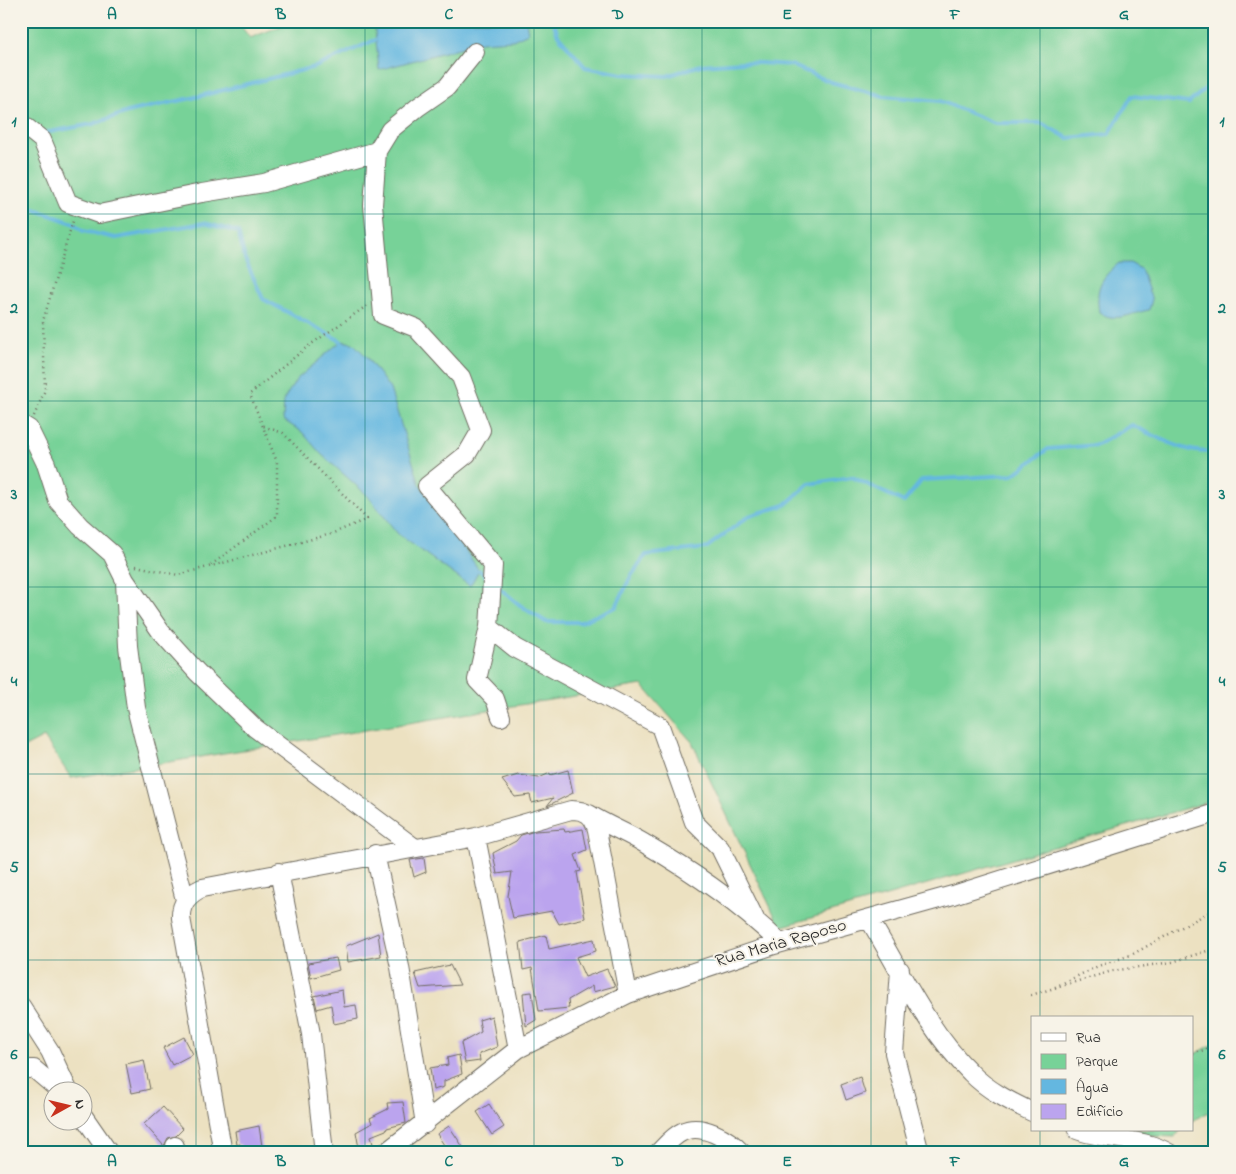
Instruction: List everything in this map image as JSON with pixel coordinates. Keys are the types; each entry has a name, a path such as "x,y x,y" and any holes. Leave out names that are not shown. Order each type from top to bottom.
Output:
{"street":[{"path":"475,52 446,87 418,106 390,130 377,151 373,205 383,315 416,328 461,377 481,430 467,454 427,486 493,566 489,627 478,680 495,699 501,717"},
{"path":"21,123 42,140 68,203 99,214 202,192 264,183 377,151"},
{"path":"25,426 46,464 58,502 113,557 125,580 161,632 197,672 255,728 415,848"},
{"path":"125,580 128,646 136,708 185,900"},
{"path":"489,627 516,648 660,726 694,822 720,848 755,919"},
{"path":"223,1153 183,935 181,910 185,900 193,892 202,888 375,854 476,837 571,810 581,810 609,827 645,844 717,889 755,919 780,943"},
{"path":"588,813 594,819 597,830 628,994"},
{"name":"Rua Maria Raposo","path":"385,1153 518,1049 628,994 780,943 954,895 1215,813"},
{"path":"476,837 518,1049"},
{"path":"375,854 400,967 424,1124"},
{"path":"280,872 311,1034 324,1153"},
{"path":"869,919 945,1042 971,1073 995,1092 1031,1111"},
{"path":"900,970 894,1053 920,1153"},
{"path":"21,1006 50,1050 64,1082"},
{"path":"21,1068 34,1069 49,1082"},
{"path":"92,1128 109,1153"},
{"path":"658,1153 682,1131 692,1129 718,1135 742,1153"},
{"path":"1083,1132 1095,1137 1140,1143 1169,1153"}],"path":[{"path":"25,426 45,390 43,321 78,206"},
{"path":"210,566 276,516 277,462 250,394 307,347 381,296"},
{"path":"113,557 140,568 178,575 332,534 367,518 283,433 263,426"},
{"path":"1046,991 1098,966 1131,955 1215,909"},
{"path":"1031,995 1112,971 1172,962 1210,950 1215,952"},
{"path":"1194,1053 1205,1050 1215,1040"}],"green space":[{"path":"21,21 237,21 250,38 294,21 1215,21 1215,800 780,927 692,742 642,685 71,778 44,737 21,749"},
{"path":"1215,1043 1215,1112 1206,1113 1194,1120 1194,1055"},
{"path":"1119,1132 1179,1132 1175,1137 1126,1135"}],"water":[{"path":"374,21 526,21 528,33 513,40 481,42 379,70"},
{"path":"1119,263 1130,263 1141,269 1152,300 1149,310 1123,317 1111,317 1099,312 1098,296 1101,284 1108,273"},
{"path":"341,341 353,343 366,356 390,389 420,485 479,570 470,586 398,534 367,495 321,454 302,432 283,420 284,399 297,379"}],"building":[{"path":"568,770 573,793 547,806 553,798 532,803 530,795 515,797 502,780 518,775 539,778 550,773 550,775"},
{"path":"564,829 565,832 583,829 587,850 575,855 581,871 577,872 585,918 559,924 552,911 513,918 508,896 512,872 497,874 493,853 516,841 521,835 535,831"},
{"path":"424,858 426,872 414,877 410,860"},
{"path":"378,933 381,956 348,962 346,946"},
{"path":"546,935 549,949 594,939 596,951 576,957 585,977 607,969 615,986 593,992 592,986 568,1000 569,1008 539,1011 532,968 523,970 520,942"},
{"path":"336,958 339,970 311,978 308,963"},
{"path":"450,965 460,985 420,988 415,973"},
{"path":"342,990 344,1007 356,1005 358,1019 334,1024 331,1005 317,1009 314,996"},
{"path":"532,992 536,1020 526,1026 523,993"},
{"path":"492,1016 497,1047 479,1054 480,1061 465,1063 461,1043 481,1032 479,1020"},
{"path":"184,1037 193,1054 172,1065 163,1048"},
{"path":"459,1055 462,1074 444,1081 444,1087 433,1090 430,1068 448,1065 447,1058"},
{"path":"144,1060 150,1089 132,1093 126,1064"},
{"path":"860,1077 865,1093 846,1100 841,1084"},
{"path":"403,1102 406,1123 387,1128 371,1136 373,1144 359,1148 356,1132 372,1123 370,1118 388,1109 387,1103"},
{"path":"489,1104 504,1127 492,1135 477,1112"},
{"path":"163,1107 183,1129 176,1136 168,1138 164,1146 144,1124"},
{"path":"259,1126 263,1153 241,1153 240,1144 237,1145 235,1131"},
{"path":"449,1126 467,1153 449,1153 437,1134"}],"waterway":[{"path":"553,21 558,35 585,67 622,74 667,76 701,65 743,62 791,65 831,82 883,96 940,101 995,123 1041,123 1068,138 1109,134 1132,96 1189,103 1215,80"},
{"path":"44,133 93,124 131,111 192,98 315,67 375,40"},
{"path":"21,205 73,223 83,231 116,238 204,223 238,232 245,259 263,299 341,341"},
{"path":"497,586 521,606 546,622 581,622 616,607 631,576 646,555 706,548 749,516 785,505 809,484 852,477 904,502 922,480 1013,475 1048,449 1097,445 1132,425 1183,448 1194,451 1215,451"},
{"path":"479,570 486,576"}]}
